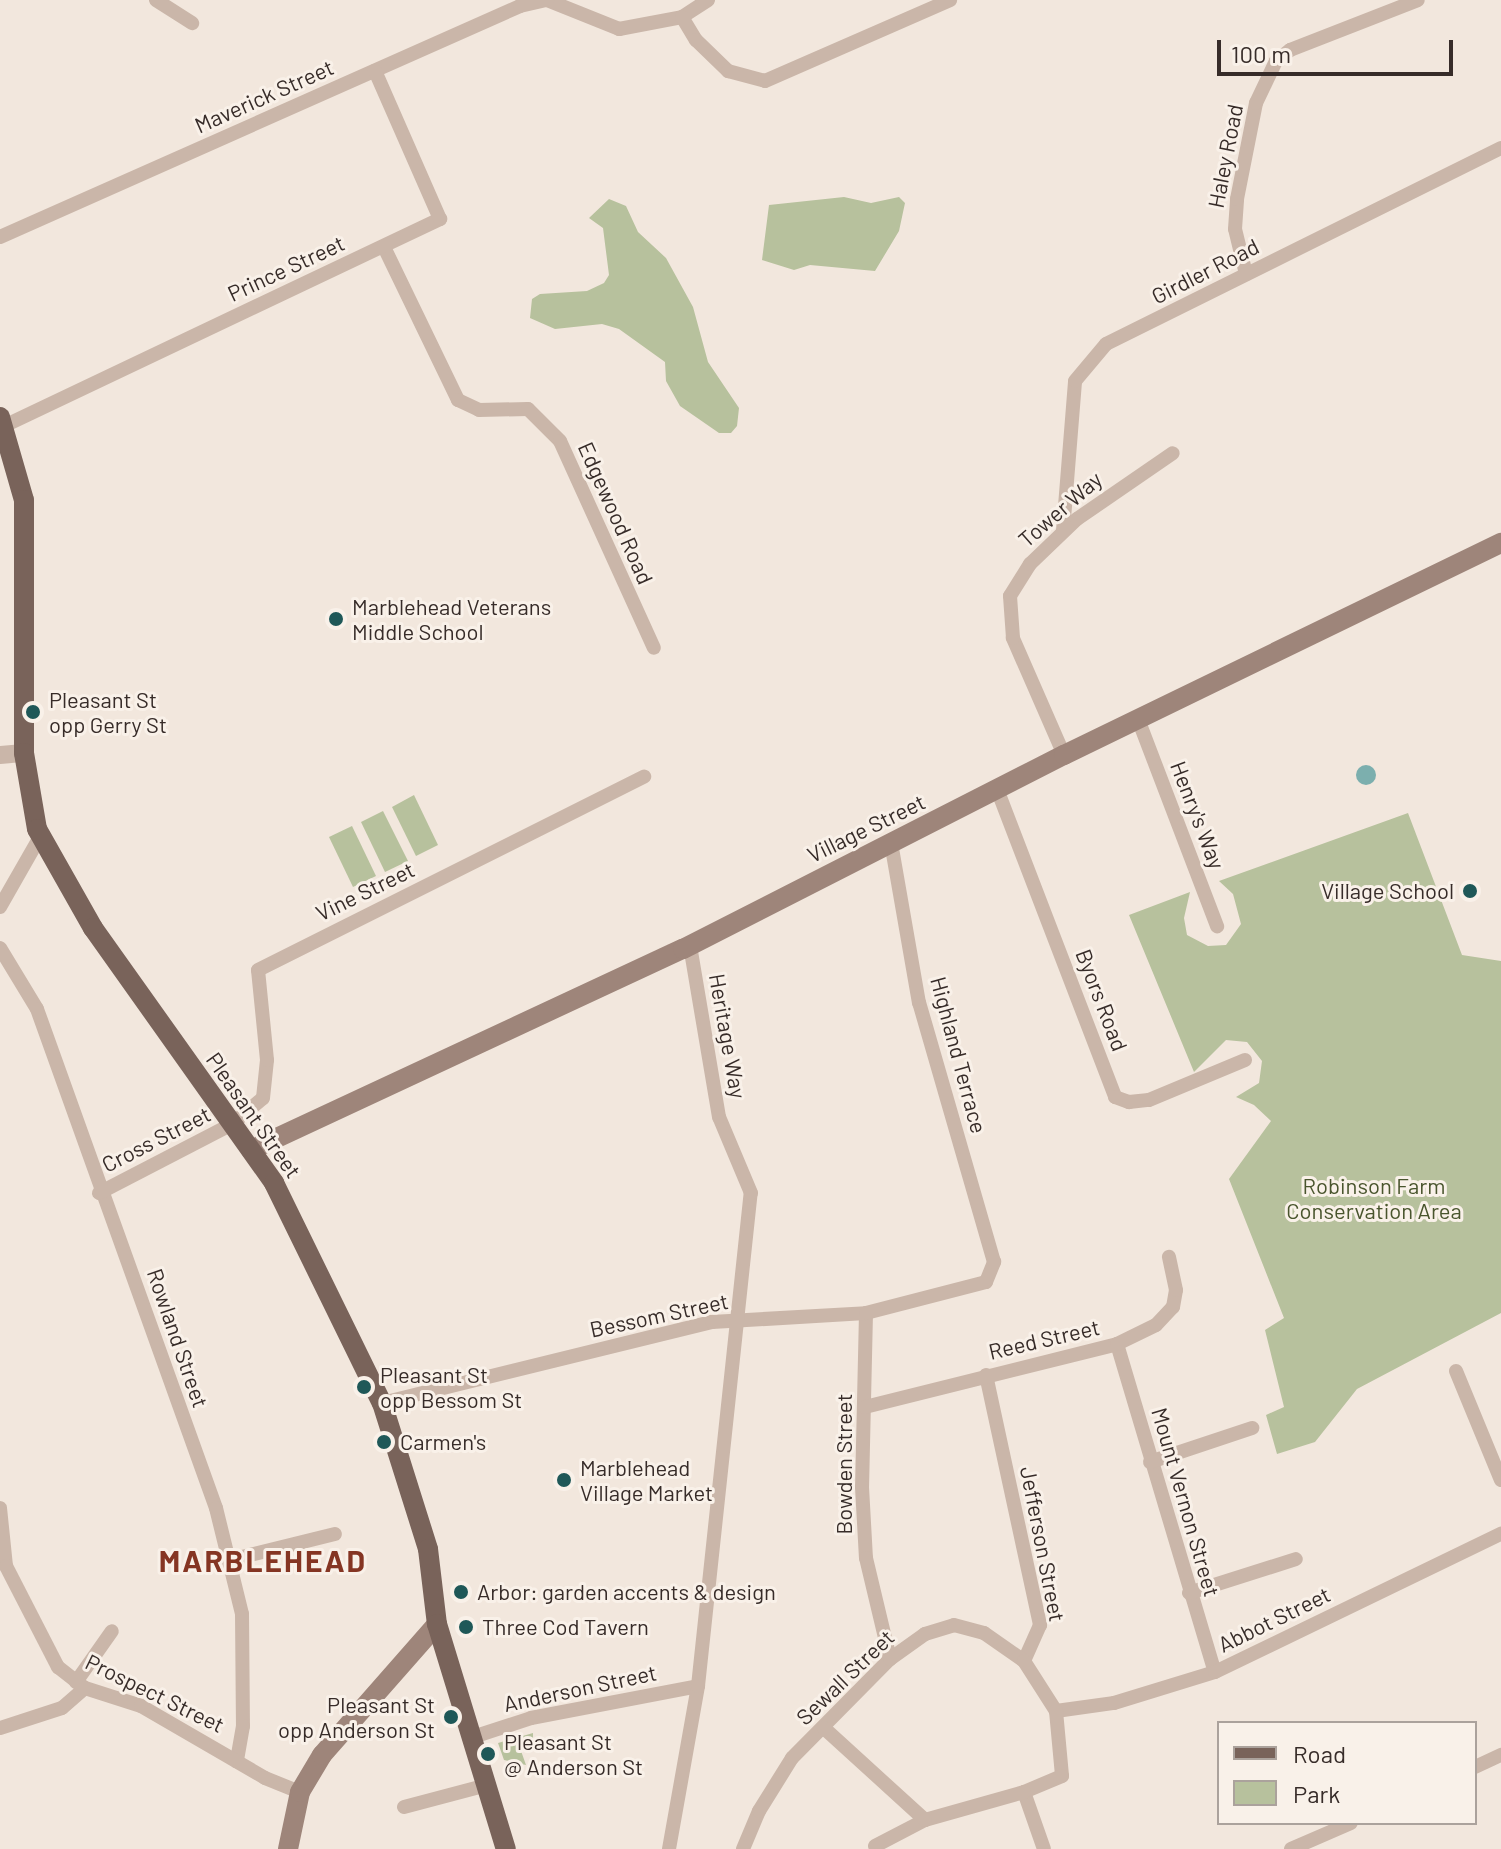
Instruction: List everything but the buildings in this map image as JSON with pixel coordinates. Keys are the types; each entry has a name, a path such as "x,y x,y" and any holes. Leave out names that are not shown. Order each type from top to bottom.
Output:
{"main road":[{"name":"Pleasant Street","path":"2,422 24,500 24,753 40,837 93,928 251,1150 304,1237 382,1403 428,1549 437,1624 506,1849"},
{"name":"Village Street","path":"251,1150 690,945 1064,755 1501,543"},
{"path":"288,1849 300,1792 349,1719 437,1624"}],"street":[{"path":"156,0 192,23"},
{"path":"547,0 619,29 682,17 708,0"},
{"name":"Maverick Street","path":"0,237 520,6 547,0"},
{"path":"682,17 696,40 728,71 765,81 950,0"},
{"name":"Haley Road","path":"1246,274 1235,229 1237,199 1256,103 1276,61 1290,50 1418,0"},
{"name":"Prince Street","path":"2,422 440,219 375,71"},
{"name":"Girdler Road","path":"1063,531 1070,409 1083,369 1106,344 1501,148"},
{"name":"Edgewood Road","path":"384,247 458,400 479,410 528,409 560,441 654,648"},
{"name":"Tower Way","path":"1064,755 1009,618 1017,581 1063,531 1173,453"},
{"name":"Henry's Way","path":"1138,719 1217,926"},
{"path":"0,755 24,753"},
{"name":"Vine Street","path":"232,1124 263,1098 267,1085 258,970 644,777"},
{"name":"Byors Road","path":"997,789 1115,1097 1129,1102 1149,1100 1245,1060"},
{"path":"0,907 40,837"},
{"name":"Highland Terrace","path":"882,847 919,1003 994,1262 991,1276"},
{"name":"Heritage Way","path":"690,945 719,1117 751,1193 738,1320"},
{"name":"Rowland Street","path":"0,948 37,1009 99,1193 134,1276 230,1560 242,1614 244,1659 237,1761"},
{"name":"Cross Street","path":"99,1193 232,1124"},
{"name":"Reed Street","path":"865,1407 1117,1344 1156,1325 1173,1307 1176,1290 1169,1257"},
{"name":"Bessom Street","path":"382,1403 712,1322 866,1313 979,1285 991,1276"},
{"name":"Bowden Street","path":"866,1313 862,1487 866,1558 890,1659"},
{"path":"669,1849 698,1686 738,1320"},
{"name":"Mount Vernon Street","path":"1117,1344 1215,1672"},
{"path":"1456,1371 1501,1480"},
{"name":"Jefferson Street","path":"986,1375 1040,1625 1024,1661"},
{"path":"1150,1462 1252,1428"},
{"name":"Prospect Street","path":"0,1508 6,1566 31,1622 58,1667 80,1685 141,1706 237,1761 300,1792"},
{"path":"230,1560 335,1534"},
{"name":"Abbot Street","path":"1056,1711 1114,1703 1215,1672 1501,1534"},
{"path":"1189,1593 1296,1559"},
{"name":"Sewall Street","path":"743,1849 759,1811 792,1758 890,1659 925,1634 954,1625 984,1633 1024,1661"},
{"path":"0,1728 62,1708 80,1685 112,1631"},
{"path":"875,1846 925,1820 1024,1792 1062,1776 1056,1711 1024,1661"},
{"name":"Anderson Street","path":"473,1737 531,1718 698,1686"},
{"path":"824,1728 925,1820"},
{"path":"1477,1766 1501,1755"},
{"path":"404,1807 487,1785"},
{"path":"1024,1792 1044,1849"},
{"path":"1291,1849 1346,1825"}],"green space":[{"path":"844,197 871,203 899,197 905,203 899,231 875,271 810,265 794,270 762,260 769,205"},
{"path":"609,199 626,206 638,232 666,258 693,307 708,362 739,408 737,426 731,433 719,433 680,406 666,381 665,362 619,329 602,324 555,329 530,318 532,299 540,294 587,291 604,283 609,275 603,228 589,218"},
{"path":"414,795 438,845 416,856 392,807"},
{"path":"383,811 408,861 385,872 361,822"},
{"name":"Robinson Farm Conservation Area","path":"1408,813 1462,955 1501,961 1501,1313 1357,1389 1315,1442 1277,1454 1266,1415 1284,1407 1265,1330 1284,1318 1229,1179 1271,1121 1254,1105 1236,1097 1259,1083 1262,1061 1247,1042 1226,1040 1194,1072 1129,915 1190,892 1184,918 1187,935 1208,946 1226,945 1241,924 1233,894 1219,881"},
{"path":"352,826 376,876 353,887 329,837"},
{"path":"533,1733 533,1743 520,1748 526,1765 504,1760 498,1743"}],"water":[{"path":"1366,765 1373,768 1376,775 1373,782 1366,785 1359,782 1356,775 1359,768"}],"place":[{"name":"Marblehead Veterans Middle School","path":"336,619"},
{"name":"Pleasant St opp Gerry St","path":"33,712"},
{"name":"Village School","path":"1470,891"},
{"name":"Pleasant St opp Bessom St","path":"364,1387"},
{"name":"Carmen's","path":"384,1442"},
{"name":"Marblehead Village Market","path":"564,1480"},
{"name":"Arbor: garden accents & design","path":"461,1592"},
{"name":"Three Cod Tavern","path":"466,1627"},
{"name":"Pleasant St opp Anderson St","path":"451,1717"},
{"name":"Pleasant St @ Anderson St","path":"488,1754"}],"district":[{"name":"MARBLEHEAD","path":"263,1560"}]}
